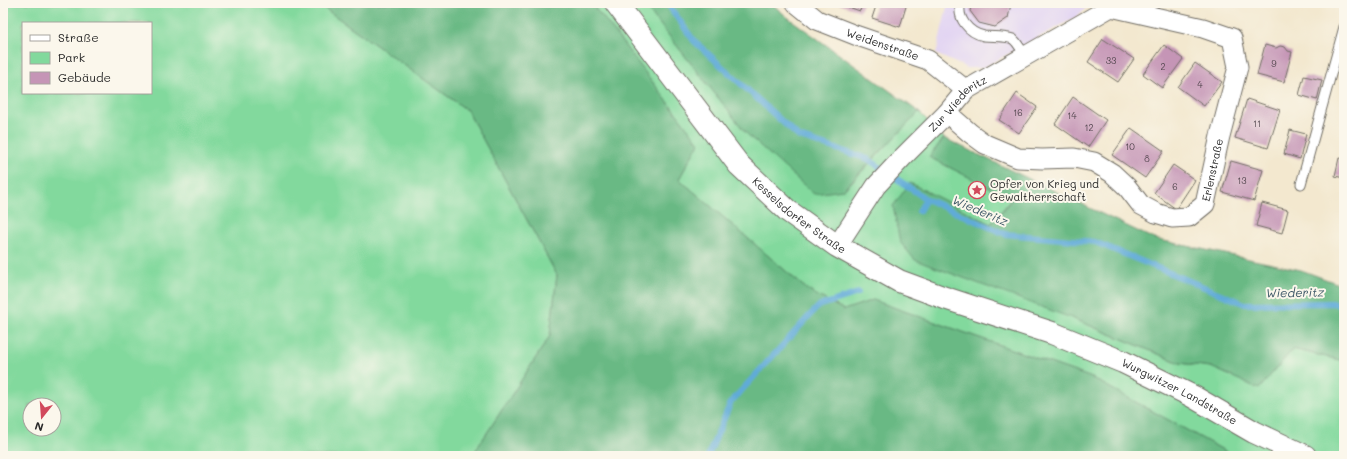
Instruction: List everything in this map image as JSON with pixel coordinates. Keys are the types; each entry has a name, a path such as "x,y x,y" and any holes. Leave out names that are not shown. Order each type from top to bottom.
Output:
{"main road":[{"name":"Kesselsdorfer Straße","path":"616,3 739,165 788,211 837,246 899,281 945,298 1052,333"},
{"name":"Wurgwitzer Landstraße","path":"1052,333 1123,362 1192,396 1254,432 1305,456"}],"street":[{"name":"Weidenstraße","path":"796,3 817,20 855,35 928,60 966,90"},
{"name":"Zur Wiederitz","path":"837,246 876,186 947,113 966,90 1112,5"},
{"name":"Erlenstraße","path":"947,113 985,144 1018,158 1074,158 1094,162 1112,173 1128,187 1141,204 1156,213 1172,218 1189,217 1205,204 1220,136 1238,67 1232,38 1203,28 1112,5"}],"lane":[{"path":"960,3 960,16 964,23 973,31 982,35 1013,39 1026,56"},
{"path":"1301,184 1344,27"}],"shaded area":[{"path":"948,3 1090,3 1076,17 982,68 967,68 936,54"}],"green space":[{"path":"3,3 317,3 467,110 557,275 550,336 472,456 3,456"},
{"path":"317,3 590,3 606,21 699,143 679,179 809,291 844,310 873,300 1092,378 1234,456 472,456 550,336 557,275 467,110"},
{"path":"590,3 643,3 747,134 844,190 919,112 944,138 929,157 1012,198 991,224 1074,319 1180,363 1211,367 1259,388 1293,349 1344,361 1344,456 1234,456 1092,378 873,300 844,310 809,291 679,179 699,143 606,21"},
{"path":"643,3 771,3 786,16 919,112 843,190 814,194 747,134"},
{"path":"944,138 1154,239 1301,270 1344,286 1344,361 1293,349 1259,389 1211,367 1180,363 1074,319 915,260 900,242 893,206 910,183 991,224 1012,199 929,157"}],"building":[{"path":"836,3 863,3 860,11"},
{"path":"877,3 907,3 900,27 872,18"},
{"path":"972,3 1013,3 1011,4 1008,18 995,27 979,23 970,11"},
{"path":"1103,39 1134,59 1118,82 1088,62"},
{"path":"1164,45 1183,59 1162,88 1143,74"},
{"path":"1265,45 1276,48 1280,46 1285,47 1288,51 1292,52 1284,82 1257,75"},
{"path":"1195,63 1222,82 1204,106 1178,87"},
{"path":"1304,76 1322,80 1317,100 1299,95"},
{"path":"1017,93 1037,107 1019,133 999,120"},
{"path":"1073,97 1106,120 1088,147 1055,124"},
{"path":"1247,99 1280,110 1268,148 1235,138"},
{"path":"1131,128 1164,151 1145,178 1112,155"},
{"path":"1290,130 1306,134 1300,159 1284,154"},
{"path":"1339,158 1344,159 1344,178 1335,176"},
{"path":"1231,161 1263,170 1254,201 1222,192"},
{"path":"1173,165 1195,180 1176,209 1154,193"},
{"path":"1262,203 1288,210 1282,233 1256,226"}],"waterway":[{"name":"Wiederitz","path":"667,3 694,41 799,137 868,159 926,199 1005,234 1095,242 1245,304 1333,303 1344,307"},
{"path":"919,211 926,199"},
{"path":"708,456 731,402 811,314 819,306 858,293"}],"place":[{"name":"Opfer von Krieg und Gewaltherrschaft","path":"977,190"}]}
